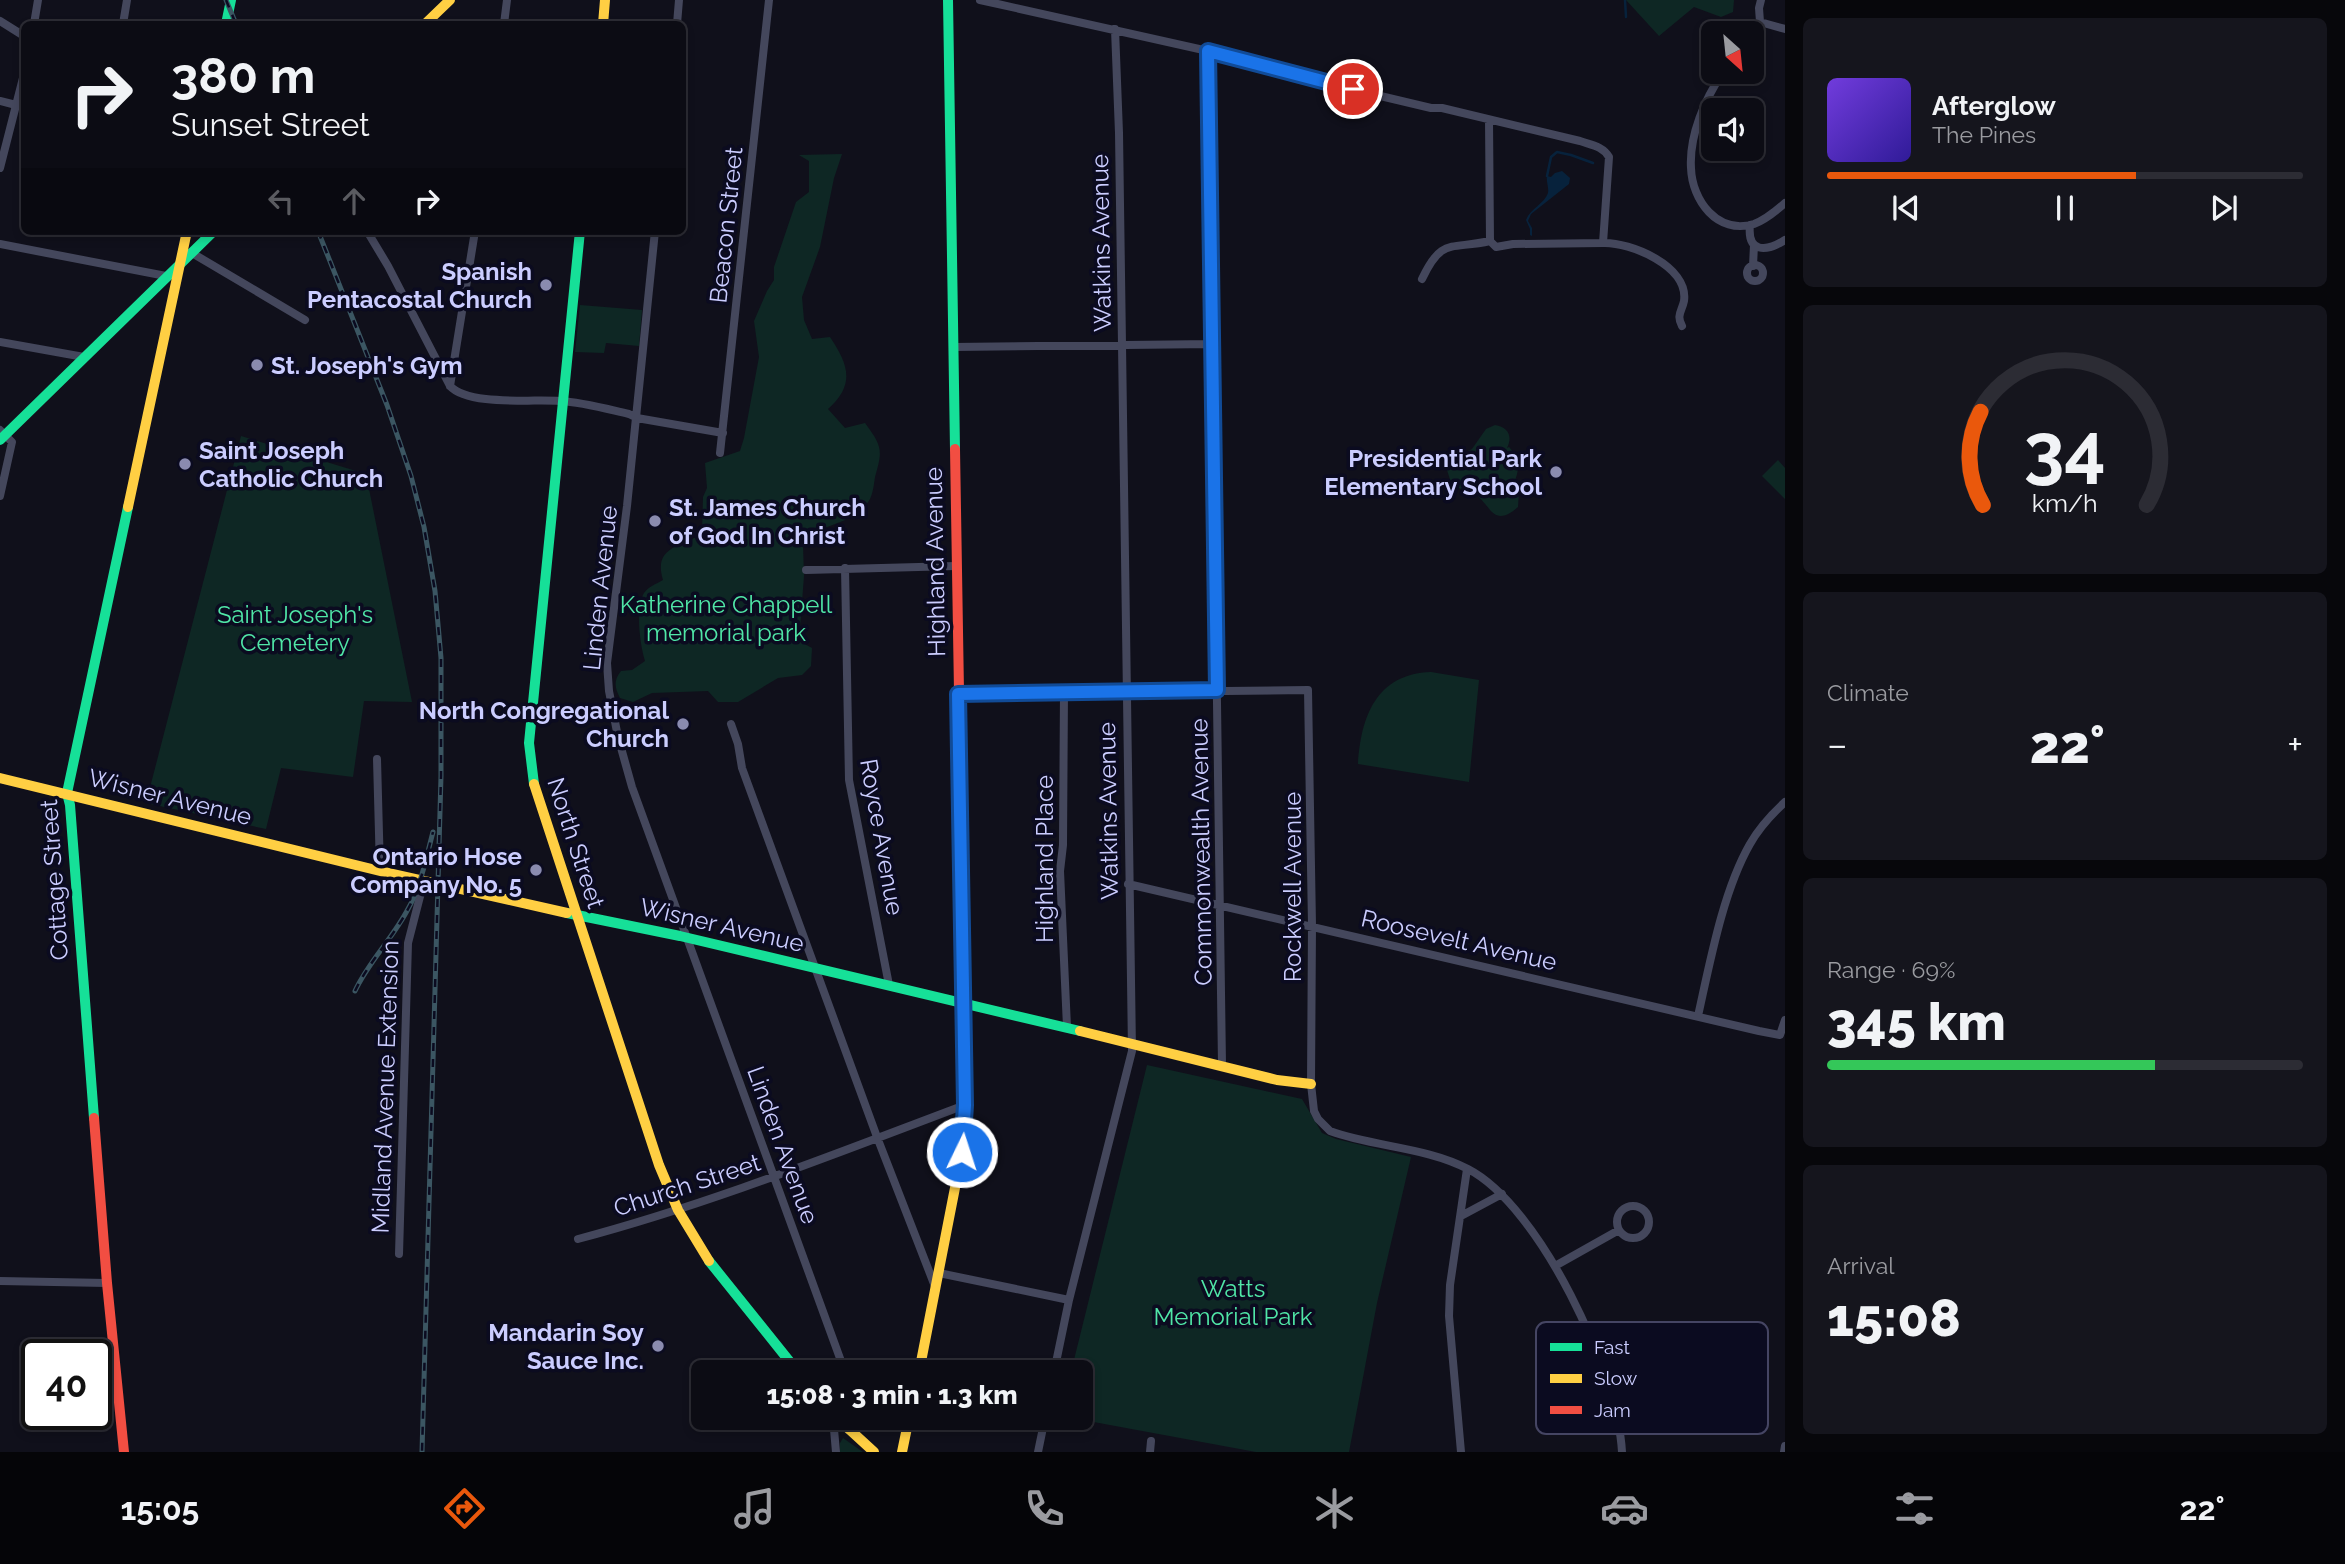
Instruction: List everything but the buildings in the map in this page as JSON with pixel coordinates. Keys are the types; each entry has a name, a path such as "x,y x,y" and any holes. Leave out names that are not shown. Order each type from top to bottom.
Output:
{"street":[{"path":"34,21 38,0"},
{"path":"124,21 127,0"},
{"path":"227,21 231,0"},
{"path":"434,0 436,13"},
{"path":"428,21 450,0"},
{"path":"504,21 507,0"},
{"path":"603,21 606,0"},
{"path":"677,21 679,0"},
{"name":"Beacon Street","path":"720,453 769,0"},
{"name":"Highland Avenue","path":"921,1360 962,1152 965,1105 948,0"},
{"path":"980,0 1263,64 1275,71 1602,148 1609,157 1603,243"},
{"path":"1760,21 1761,0"},
{"path":"0,21 21,34"},
{"path":"1764,23 1785,29"},
{"name":"Watkins Avenue","path":"1056,1360 1132,1051 1119,133 1115,29"},
{"name":"Commonwealth Avenue","path":"1208,51 1222,1065"},
{"path":"1716,84 1706,102 1697,128 1691,166 1693,182 1705,210 1716,219 1731,224 1750,225 1775,212 1785,203"},
{"path":"0,168 21,86"},
{"path":"0,101 16,105"},
{"path":"1489,120 1490,241 1496,247 1513,244 1615,243 1634,248 1661,262 1673,271 1681,283 1684,301 1679,309 1679,321 1682,326"},
{"path":"1750,225 1749,237 1754,245 1754,266"},
{"name":"Cottage Street","path":"124,1452 107,1283 70,805 66,793 186,235"},
{"path":"0,496 12,442 2,435 210,235"},
{"path":"369,235 456,393 521,401 561,401 629,414 636,418 723,433"},
{"path":"450,386 474,235"},
{"name":"North Street","path":"580,235 561,401 529,757 532,776 659,1165 678,1210 704,1254 788,1360"},
{"name":"Linden Avenue","path":"655,235 607,663 609,691 632,787 841,1360"},
{"path":"1754,245 1765,248 1785,240"},
{"path":"1422,279 1432,257 1443,249 1490,241"},
{"path":"0,244 166,276"},
{"path":"192,253 305,320"},
{"path":"0,342 84,357"},
{"path":"953,347 1213,344"},
{"path":"806,569 956,566"},
{"name":"Royce Avenue","path":"845,568 849,780 889,985"},
{"path":"958,694 1217,690"},
{"name":"Rockwell Avenue","path":"1217,690 1308,690 1312,925 1311,1084 1314,1111 1318,1119 1330,1131 1440,1158 1467,1168 1502,1194 1533,1231 1555,1266 1582,1322"},
{"name":"Highland Place","path":"1064,691 1063,845 1060,871 1067,1027"},
{"path":"731,724 738,744 741,768 877,1138 936,1289"},
{"path":"377,759 380,871"},
{"name":"Wisner Avenue","path":"0,778 380,871 889,985 1277,1080 1311,1084"},
{"path":"1698,1016 1714,942 1739,866 1757,833 1785,802"},
{"name":"Midland Avenue Extension","path":"399,1254 408,943 424,881"},
{"name":"Roosevelt Avenue","path":"1128,884 1780,1035 1785,1020"},
{"name":"Church Street","path":"578,1239 678,1210 965,1105"},
{"path":"1461,1452 1449,1316 1450,1284 1467,1168"},
{"path":"1461,1216 1502,1194"},
{"path":"1634,1206 1647,1214 1649,1225 1639,1237 1629,1237 1619,1230 1618,1216 1625,1209 1634,1206"},
{"path":"1555,1266 1619,1230"},
{"path":"939,1272 1069,1300"},
{"path":"0,1281 107,1283"},
{"path":"835,1430 836,1452"},
{"path":"848,1430 874,1452"},
{"path":"902,1452 907,1430"},
{"path":"1038,1452 1043,1430"},
{"name":"Rockwell Avenue","path":"1618,1434 1622,1452"},
{"path":"1150,1452 1151,1441"},
{"path":"1783,1452 1785,1446"}],"green space":[{"path":"1626,0 1734,0 1733,12 1721,17 1694,7 1659,36"},
{"name":"Katherine Chappell memorial park","path":"842,154 834,178 820,247 802,297 804,320 812,339 830,337 845,365 846,382 843,391 828,409 845,428 865,423 878,443 880,454 872,494 865,506 843,521 810,533 803,545 804,576 799,641 812,648 811,666 802,675 778,678 738,702 718,702 708,691 652,693 633,702 620,698 616,685 618,675 621,671 632,670 645,661 639,617 644,593 663,580 661,569 665,554 702,534 703,497 707,488 705,463 740,451 759,357 754,321 774,280 774,267 796,202 809,192 809,161 799,155"},
{"path":"580,305 642,310 639,346 606,343 604,353 575,352"},
{"path":"1495,425 1508,433 1507,448 1513,451 1518,464 1514,483 1519,491 1518,507 1503,516 1493,513 1475,494 1452,486 1447,470 1451,459 1472,449 1486,429"},
{"name":"Saint Joseph's Cemetery","path":"241,436 366,474 412,702 364,701 353,777 281,768 266,829 146,803"},
{"path":"1778,460 1785,468 1785,499 1762,476"},
{"path":"1431,672 1479,680 1469,782 1358,764 1363,730 1375,701 1397,681"},
{"name":"Watts Memorial Park","path":"1147,1065 1302,1099 1322,1133 1336,1139 1411,1157 1377,1303 1349,1452 1256,1452 1093,1422 1093,1360 1074,1360"},
{"path":"843,1438 863,1452 840,1452"}],"water":[{"path":"1562,171 1570,178 1569,184 1531,214 1528,221 1532,236 1526,220 1531,213 1546,197 1547,176 1551,177"}],"waterway":[{"path":"1625,0 1626,17"},
{"path":"1547,176 1551,157 1557,152 1593,163"}],"railway":[{"path":"226,0 235,21"},
{"path":"320,235 387,405 411,476 424,527 435,591 441,658 441,776 422,1452"},
{"path":"355,991 413,900 433,832"}],"traffic: fast":[{"path":"227,21 231,0"},
{"path":"948,0 955,449"},
{"path":"0,440 210,235"},
{"path":"534,784 529,743 580,235"},
{"path":"94,1118 67,793 128,507"},
{"path":"959,691 964,1047"},
{"path":"567,913 680,936 1080,1031"},
{"path":"709,1261 788,1360"}],"traffic: slow":[{"path":"428,21 450,0"},
{"path":"603,21 605,0"},
{"path":"128,507 186,235"},
{"path":"0,778 380,871 567,913"},
{"path":"534,784 659,1165 678,1210 709,1261"},
{"path":"1080,1031 1277,1080 1311,1084"},
{"path":"921,1360 962,1152 965,1105 964,1047"},
{"path":"850,1430 874,1452"},
{"path":"902,1452 907,1430"}],"traffic: jam":[{"path":"955,449 959,691"},
{"path":"94,1118 124,1452"}],"place":[{"name":"Spanish Pentacostal Church","path":"546,285"},
{"name":"St. Joseph's Gym","path":"257,365"},
{"name":"Saint Joseph Catholic Church","path":"185,464"},
{"name":"Presidential Park Elementary School","path":"1556,472"},
{"name":"St. James Church of God In Christ","path":"655,521"},
{"name":"North Congregational Church","path":"683,724"},
{"name":"Ontario Hose Company No. 5","path":"536,870"},
{"name":"Mandarin Soy Sauce Inc.","path":"658,1346"}],"route":[{"path":"962,1152 965,1105 958,694 1217,690 1208,51 1263,64 1275,71 1353,89"}]}
